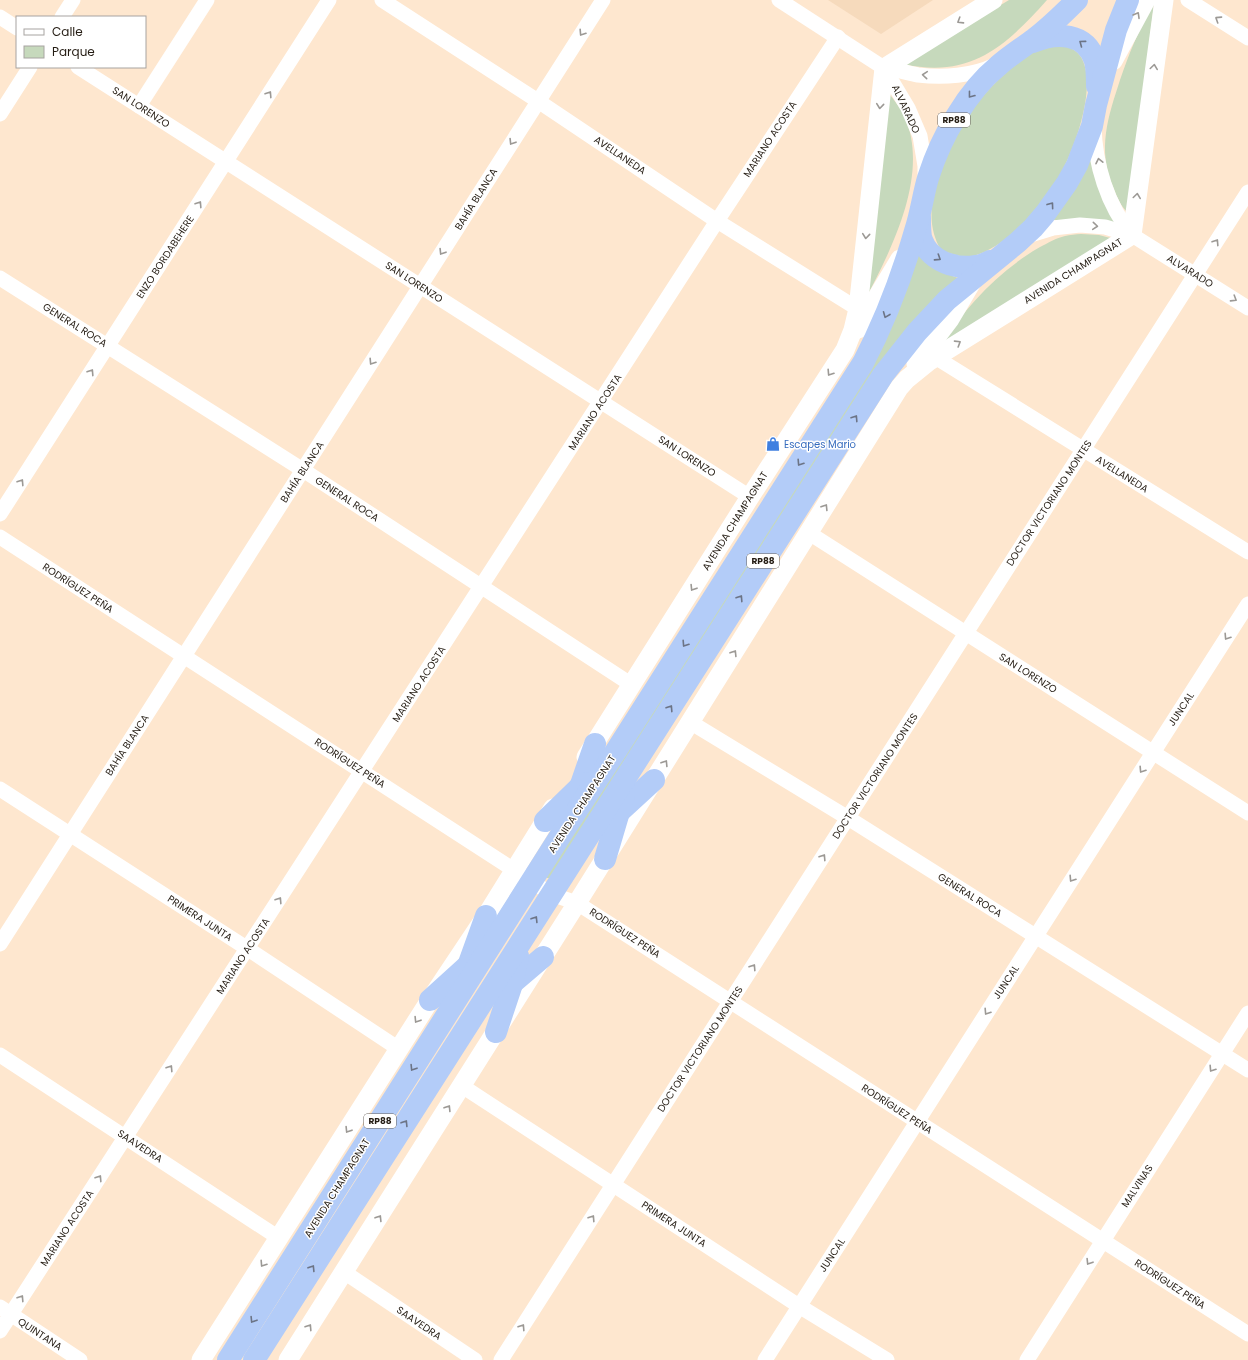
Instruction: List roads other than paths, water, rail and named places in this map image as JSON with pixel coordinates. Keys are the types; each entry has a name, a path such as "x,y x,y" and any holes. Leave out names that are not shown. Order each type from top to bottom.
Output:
{"highway":[{"name":"AVENIDA CHAMPAGNAT","path":"228,1360 454,1004 494,923 532,882 555,826 614,754 863,363 879,333 889,309 914,236 928,179 936,154 954,120 968,99 985,78 1011,55 1046,30 1077,0"},
{"name":"AVENIDA CHAMPAGNAT","path":"254,1360 883,375 930,317 947,300 1033,228 1045,214 1066,183 1077,165 1085,147 1092,126 1095,109 1116,30 1128,0"},
{"name":"RP88","path":"1011,55 1042,38 1053,36 1069,36 1084,44 1092,55 1095,63 1098,88 1095,109"},
{"name":"RP88","path":"922,206 920,224 921,237 930,253 940,260 956,266 970,267 988,262 1011,247"},
{"path":"581,786 594,744"},
{"path":"555,826 581,786 614,754"},
{"path":"605,859 632,766"},
{"path":"584,844 654,780"},
{"path":"454,1004 469,965 494,923"},
{"path":"496,1032 512,984 522,941"},
{"path":"474,1014 512,984 543,956"},
{"path":"430,1000 469,965"}],"street":[{"path":"63,16 73,0"},
{"path":"139,106 207,0"},
{"name":"ENZO BORDABEHERE","path":"0,514 329,0"},
{"name":"AVELLANEDA","path":"382,0 538,101 717,221 858,309"},
{"name":"BAHÍA BLANCA","path":"0,944 603,0"},
{"name":"ALVARADO","path":"779,0 838,36 884,68 908,108 920,136 925,166 922,206"},
{"path":"884,68 993,0"},
{"name":"AVENIDA CHAMPAGNAT","path":"1046,30 1067,0"},
{"name":"AVENIDA CHAMPAGNAT","path":"1104,74 1146,0"},
{"name":"AVENIDA CHAMPAGNAT","path":"900,388 912,375 935,357 1132,235 1164,0"},
{"path":"1188,0 1248,38"},
{"path":"0,17 16,27"},
{"name":"MARIANO ACOSTA","path":"0,1331 5,1311 126,1136 838,36"},
{"name":"ALVARADO","path":"884,68 935,76 951,75 969,73 984,69 1011,55"},
{"path":"0,114 29,68"},
{"name":"SAN LORENZO","path":"80,68 750,497"},
{"name":"AVENIDA CHAMPAGNAT","path":"845,350 853,330 858,309 884,68"},
{"name":"ALVARADO","path":"1095,109 1094,134 1103,180 1118,215 1132,235"},
{"name":"DOCTOR VICTORIANO MONTES","path":"501,1360 1248,192"},
{"name":"ALVARADO","path":"1011,247 1037,232 1067,225 1094,225 1105,227 1132,235 1248,308"},
{"name":"AVENIDA CHAMPAGNAT","path":"201,1360 430,1000 494,923 514,870 555,826 594,744 845,350 914,236"},
{"name":"AVENIDA CHAMPAGNAT","path":"288,1360 605,859 900,388 950,319 978,274"},
{"name":"GENERAL ROCA","path":"0,278 303,470 632,685"},
{"name":"AVELLANEDA","path":"935,357 1248,552"},
{"name":"SAN LORENZO","path":"809,533 1248,813"},
{"name":"RODRÍGUEZ PEÑA","path":"0,536 183,657 532,882 551,894 577,903 1248,1334"},
{"name":"JUNCAL","path":"765,1360 1248,604"},
{"name":"GENERAL ROCA","path":"690,722 848,818 1248,1070"},
{"name":"PRIMERA JUNTA","path":"0,790 248,949 399,1049"},
{"name":"MALVINAS","path":"1027,1360 1248,1013"},
{"name":"SAAVEDRA","path":"0,1055 280,1238"},
{"name":"PRIMERA JUNTA","path":"462,1086 799,1306 887,1360"},
{"name":"SAAVEDRA","path":"344,1272 475,1360"},
{"name":"QUINTANA","path":"5,1311 80,1360"}],"place":[{"name":"Escapes Mario","path":"773,444"}]}
